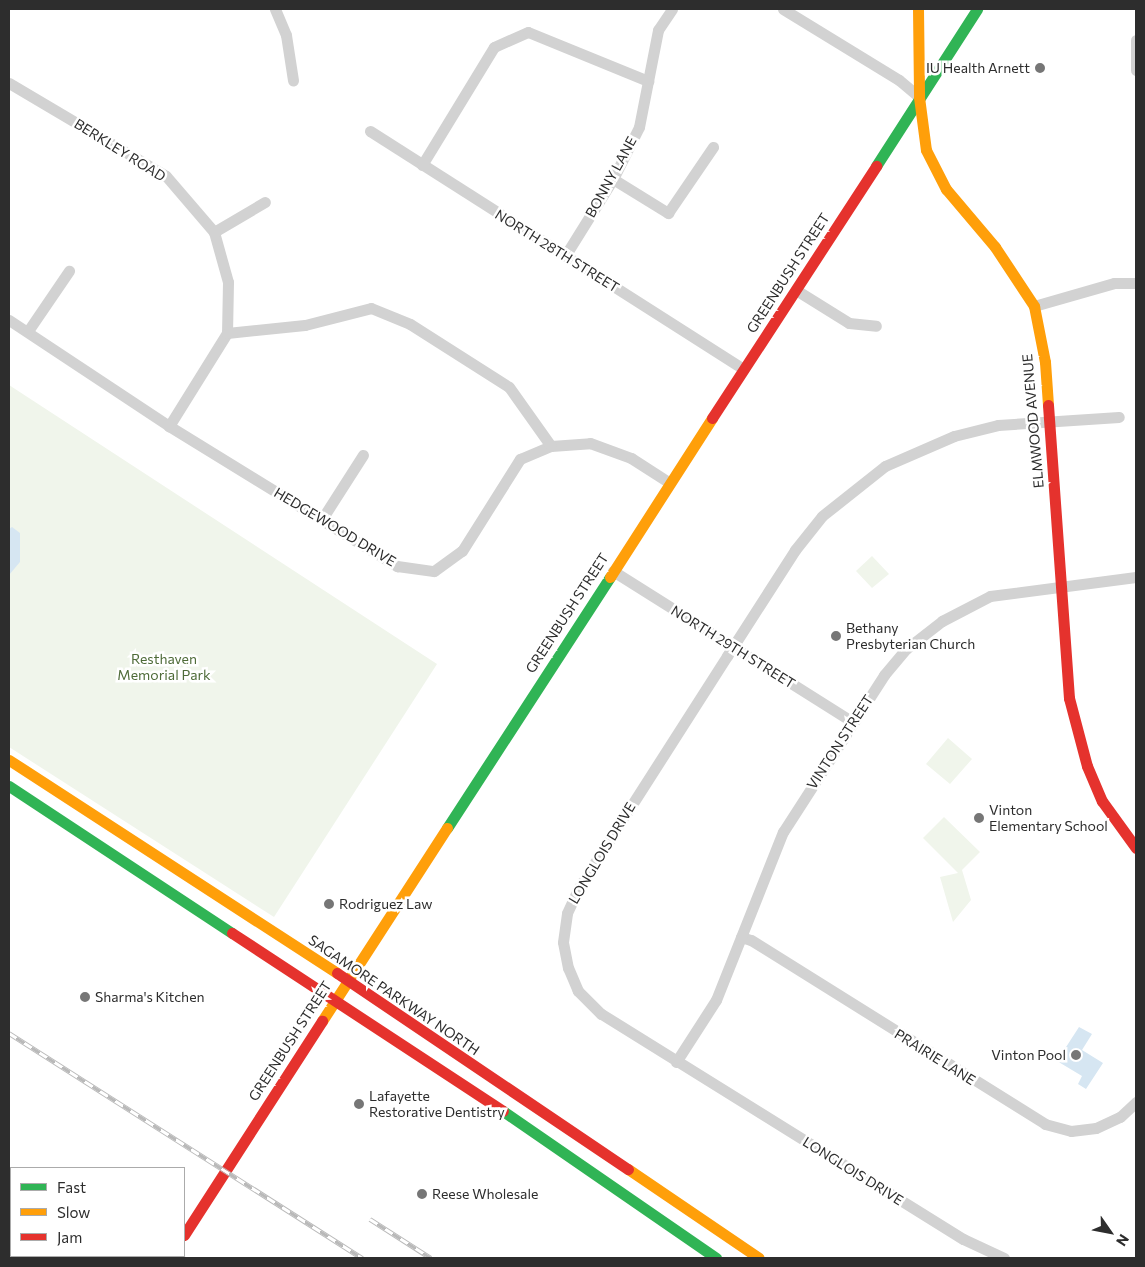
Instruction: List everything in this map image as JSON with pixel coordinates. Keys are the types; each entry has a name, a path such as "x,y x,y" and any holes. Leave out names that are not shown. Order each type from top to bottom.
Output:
{"main road":[{"name":"ELMWOOD AVENUE","path":"918,9 919,97 926,150 946,189 995,247 1034,306 1045,362 1069,698 1087,766 1102,801 1136,848"},
{"name":"GREENBUSH STREET","path":"185,1233 334,1000 977,9"},
{"name":"SAGAMORE PARKWAY NORTH","path":"9,760 347,980 759,1258"},
{"path":"9,786 586,1166 716,1258"},
{"path":"164,1258 170,1257"}],"street":[{"path":"275,9 286,35 293,80"},
{"name":"BONNY LANE","path":"565,256 614,179 639,127 658,30 672,9"},
{"path":"783,9 899,80 919,97"},
{"path":"422,166 494,47 528,32 648,81"},
{"path":"1136,40 1136,70"},
{"name":"BERKLEY ROAD","path":"9,83 166,176 214,232 228,282 227,333"},
{"name":"NORTH 28TH STREET","path":"370,131 422,166 744,369"},
{"path":"614,179 668,213 714,147"},
{"path":"214,232 265,202"},
{"path":"28,331 69,271"},
{"path":"1034,306 1114,283 1136,283"},
{"path":"796,290 849,323 876,326"},
{"path":"169,426 227,333 305,325 371,308 410,324 509,388 551,446"},
{"name":"HEDGEWOOD DRIVE","path":"9,320 169,426 397,566 434,571 462,551 520,460 551,446 590,443 631,458 670,483"},
{"name":"LONGLOIS DRIVE","path":"1004,1258 963,1239 601,1014 578,992 568,968 563,942 567,912 578,889 732,647 795,550 822,516 885,466 954,436 998,425 1119,417"},
{"path":"322,520 363,455"},
{"name":"NORTH 29TH STREET","path":"613,571 853,722"},
{"name":"VINTON STREET","path":"676,1062 716,1000 778,840 853,722 906,649 942,621 990,596 1061,589 1136,577"},
{"name":"PRAIRIE LANE","path":"740,937 751,940 1044,1124 1071,1131 1096,1128 1120,1117 1136,1102"}],"green space":[{"name":"Resthaven Memorial Park","path":"9,385 437,664 274,917 9,747"},
{"path":"872,556 889,574 872,588 856,571"},
{"path":"948,738 972,759 950,784 926,764"},
{"path":"944,817 980,852 962,870 971,900 953,922 940,877 958,873 923,838"}],"water":[{"path":"12,527 20,533 20,562 9,575 9,529"},
{"name":"Vinton Pool","path":"1079,1027 1092,1034 1082,1050 1103,1063 1086,1089 1078,1084 1082,1076 1057,1061"}],"railway":[{"path":"9,1033 362,1258"},
{"path":"370,1219 431,1258"}],"traffic: fast":[{"path":"876,166 977,9"},
{"path":"447,828 610,577"},
{"path":"9,786 232,933"},
{"path":"503,1111 716,1258"}],"traffic: slow":[{"path":"918,9 919,97 926,150 946,189 995,247 1034,306 1045,362 1048,405"},
{"path":"610,577 712,418"},
{"path":"9,760 337,973"},
{"path":"322,1021 447,828"},
{"path":"628,1169 759,1258"}],"traffic: jam":[{"path":"712,418 876,166"},
{"path":"1048,405 1069,698 1087,766 1102,801 1136,848"},
{"path":"232,933 503,1111"},
{"path":"337,973 628,1169"},
{"path":"185,1233 322,1021"}],"place":[{"name":"IU Health Arnett","path":"1040,68"},
{"name":"Bethany Presbyterian Church","path":"836,636"},
{"name":"Vinton Elementary School","path":"979,818"},
{"name":"Rodriguez Law","path":"329,904"},
{"name":"Sharma's Kitchen","path":"85,997"},
{"name":"Vinton Pool","path":"1076,1055"},
{"name":"Lafayette Restorative Dentistry","path":"359,1104"},
{"name":"Reese Wholesale","path":"422,1194"}]}
